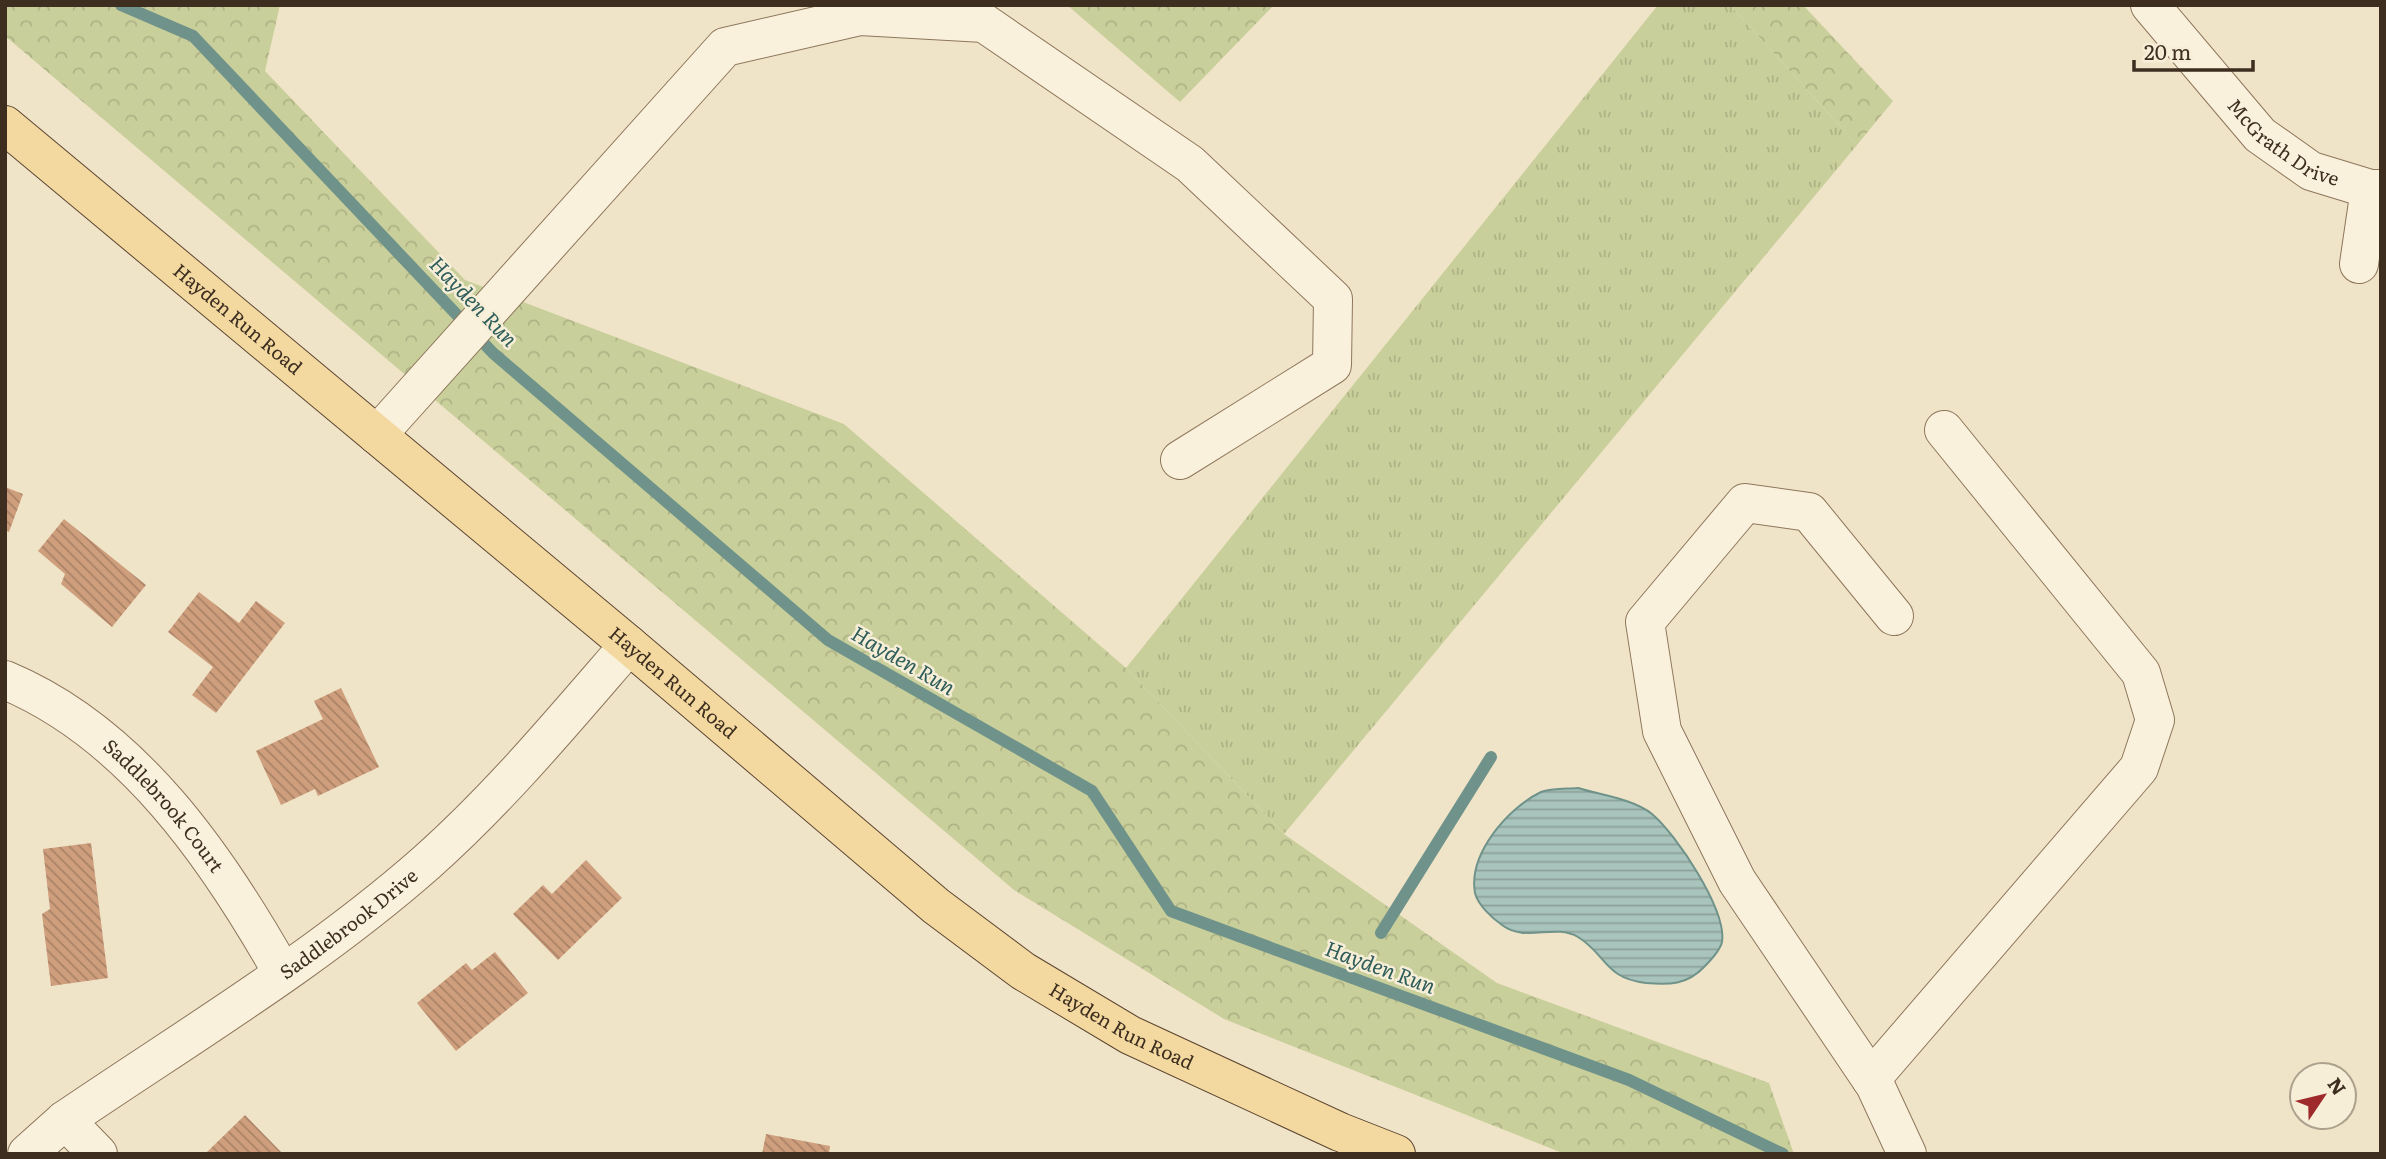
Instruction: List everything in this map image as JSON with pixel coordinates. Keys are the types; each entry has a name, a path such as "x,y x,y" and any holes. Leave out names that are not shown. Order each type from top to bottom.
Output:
{"main road":[{"name":"Hayden Run Road","path":"5,125 629,645 936,906 1023,971 1130,1035 1340,1132 1396,1154"}],"street":[{"name":"McGrath Drive","path":"2150,5 2260,135 2311,171 2375,189"},
{"path":"376,435 725,47 860,16 984,23 1190,164 1333,299 1332,365 1180,460"},
{"path":"2359,264 2375,189"},
{"path":"1871,1079 2139,768 2155,720 2141,673 1944,430"},
{"path":"1894,617 1809,512 1745,503 1645,622 1662,731 1737,881 1871,1079 1907,1154"},
{"name":"Saddlebrook Drive","path":"27,1154 65,1120 341,933 437,853 506,787 629,645"},
{"name":"Saddlebrook Court","path":"5,680 34,692 90,728 145,780 244,906 282,972"},
{"path":"65,1120 98,1154"}],"green space":[{"path":"5,5 280,5 265,71 465,280 844,424 1126,668 1284,834 1497,983 1769,1083 1794,1154 1565,1154 1224,1019 1014,890 5,36"},
{"path":"1067,5 1274,5 1180,102"},
{"path":"1658,5 1730,5 1857,145 1284,834 1126,668"},
{"path":"1730,5 1803,5 1893,101 1857,145"}],"water":[{"path":"1578,788 1645,809 1662,824 1686,855 1717,911 1721,928 1722,942 1719,949 1698,973 1684,981 1670,984 1632,980 1614,971 1578,937 1569,933 1511,930 1494,919 1479,902 1474,878 1478,863 1484,848 1504,821 1528,799 1541,792"}],"building":[{"path":"5,487 23,494 9,532 5,530"},
{"path":"64,519 146,585 112,627 61,584 65,574 38,551"},
{"path":"199,592 239,623 256,601 285,623 216,713 192,695 213,667 168,632"},
{"path":"341,688 379,767 318,796 315,789 281,805 256,751 323,719 314,701"},
{"path":"91,843 108,978 51,986 42,914 50,909 43,849"},
{"path":"586,860 622,898 558,960 513,914 543,885 552,894"},
{"path":"495,952 528,993 456,1051 417,1003 466,963 472,970"},
{"path":"245,1115 283,1154 207,1152"},
{"path":"766,1134 830,1146 829,1154 762,1154"}],"waterway":[{"name":"Hayden Run","path":"121,5 193,36 493,353 828,640 1092,791 1171,911 1629,1080 1783,1154"},
{"path":"1381,933 1491,757"}]}
